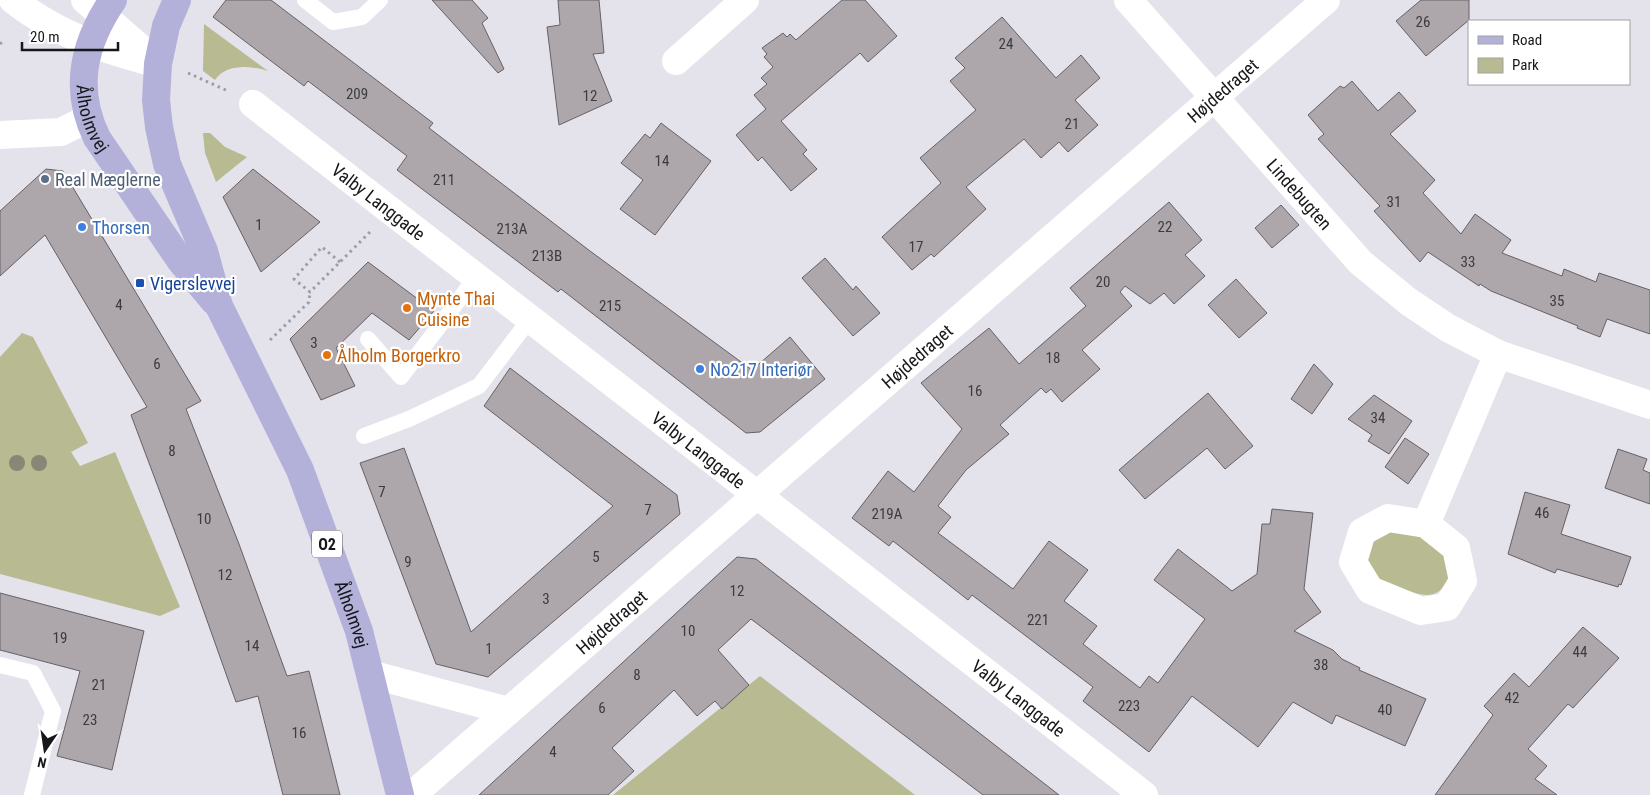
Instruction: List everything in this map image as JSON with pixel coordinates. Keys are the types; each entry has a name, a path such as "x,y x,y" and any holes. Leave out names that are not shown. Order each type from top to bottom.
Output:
{"main road":[{"name":"O2","path":"158,64 166,26 177,0"},
{"name":"O2","path":"89,44 100,5"},
{"name":"Ålholmvej","path":"89,44 83,79 87,119 97,138 180,260 219,306"},
{"name":"Ålholmvej","path":"158,64 158,119 168,164 204,251 219,306 300,470 359,631 400,795"}],"street":[{"path":"13,0 38,19 89,44 158,64"},
{"path":"676,61 745,0"},
{"name":"Lindebugten","path":"1128,0 1361,263 1421,310 1448,328 1498,354 1650,404"},
{"name":"Højdedraget","path":"412,795 1326,0"},
{"path":"100,5 158,64"},
{"name":"Valby Langgade","path":"253,104 1144,795"},
{"path":"0,134 60,132 87,119"},
{"path":"1426,524 1498,354"},
{"path":"370,674 508,711"}],"lane":[{"path":"305,0 333,22 362,16 380,0"},
{"path":"368,339 401,377 476,277"},
{"path":"364,436 410,419 479,386 530,319"},
{"path":"0,665 32,673 53,711 32,795"}],"path":[{"path":"247,362 308,302 310,292 390,212"},
{"path":"310,292 294,279 322,247 340,262"}],"green space":[{"path":"204,24 268,71 247,67 233,68 215,80 203,71"},
{"path":"203,133 210,133 225,147 247,157 216,182 205,153"},
{"path":"22,333 33,337 88,443 71,452 80,466 115,452 180,607 160,616 0,574 0,357"},
{"path":"1385,531 1421,536 1443,552 1449,576 1440,591 1428,595 1413,593 1376,577 1370,568 1366,556 1372,538"},
{"path":"760,676 915,795 613,795"}],"building":[{"path":"226,0 271,0 433,123 429,128 590,251 752,370 790,337 825,379 760,432 746,433 561,289 558,292 397,170 407,156 308,81 304,86 213,17"},
{"path":"432,0 472,0 488,18 482,23 504,69 498,73"},
{"path":"558,0 599,0 604,53 593,54 612,101 559,125 547,27 560,25"},
{"path":"842,0 865,0 897,36 868,62 860,53 781,121 807,150 803,154 817,169 791,191 762,157 758,161 736,135 766,109 754,95 767,84 761,78 773,67 764,57 767,54 762,48 783,33 787,37 790,34 796,40"},
{"path":"1421,0 1469,0 1469,20 1426,56 1396,21"},
{"path":"1002,17 1056,78 1081,55 1100,78 1075,100 1098,125 1068,152 1059,142 1041,158 1024,139 966,187 986,209 934,257 931,254 912,270 882,237 941,183 920,158 976,110 950,81 965,68 955,58"},
{"path":"1352,81 1378,111 1399,92 1416,111 1390,134 1435,180 1423,193 1461,234 1475,214 1511,240 1502,253 1562,276 1564,269 1596,282 1599,273 1650,290 1650,334 1607,319 1600,337 1577,328 1578,326 1491,291 1480,284 1479,286 1428,252 1420,262 1374,211 1380,206 1318,139 1324,134 1308,115 1340,86 1344,88"},
{"path":"661,123 711,161 655,235 620,209 643,180 621,163 645,134 650,138"},
{"path":"46,169 63,171 201,401 186,409 239,544 287,676 309,671 340,795 283,795 258,696 236,702 131,415 147,407 45,235 0,276 0,211"},
{"path":"253,169 320,222 261,272 223,197"},
{"path":"1169,202 1202,240 1185,255 1205,276 1174,304 1164,293 1150,304 1125,286 1120,292 1132,306 1082,350 1100,369 1062,402 1051,389 1046,393 1041,388 1000,425 1009,434 966,470 938,506 951,517 938,533 1013,589 1049,541 1088,570 1064,601 1097,626 1083,644 1140,688 1149,676 1158,683 1205,619 1154,580 1178,549 1232,591 1257,574 1262,524 1270,524 1272,509 1313,513 1304,589 1321,612 1294,631 1333,650 1342,659 1360,668 1359,670 1426,699 1405,746 1336,715 1332,724 1293,702 1258,747 1192,696 1149,752 1083,701 1093,687 972,595 968,600 893,541 889,546 852,518 888,471 914,492 962,429 921,383 989,328 1019,364 1086,306 1070,288"},
{"path":"1281,205 1299,225 1272,248 1255,228"},
{"path":"825,258 853,290 856,286 880,313 853,336 802,278"},
{"path":"368,262 434,311 409,340 372,313 336,348 355,386 321,400 290,339"},
{"path":"1236,279 1267,313 1239,338 1208,305"},
{"path":"1314,364 1333,384 1312,414 1291,399"},
{"path":"510,368 677,495 680,514 488,677 436,664 360,463 404,448 471,632 613,506 484,406"},
{"path":"1208,393 1253,446 1225,469 1207,448 1145,499 1119,470"},
{"path":"1374,395 1412,421 1389,454 1368,441 1372,435 1348,419"},
{"path":"1405,438 1429,454 1408,484 1385,467"},
{"path":"1618,449 1647,459 1643,470 1650,473 1650,504 1605,488"},
{"path":"1525,492 1570,505 1561,534 1631,557 1621,585 1619,584 1618,587 1557,569 1555,573 1508,554"},
{"path":"737,557 756,559 1059,795 983,795 751,619 718,650 749,685 722,709 715,701 697,716 674,690 612,748 634,771 608,795 479,795"},
{"path":"0,593 144,631 112,770 57,756 80,671 0,650"},
{"path":"1583,627 1619,658 1573,708 1568,704 1528,749 1547,766 1535,779 1557,795 1435,795 1493,715 1484,706 1514,673 1529,687"}],"place":[{"name":"Real Mæglerne","path":"45,179"},
{"name":"Thorsen","path":"82,227"},
{"name":"Vigerslevvej","path":"140,283"},
{"name":"Mynte Thai Cuisine","path":"407,308"},
{"name":"Ålholm Borgerkro","path":"327,355"},
{"name":"No217 Interiør","path":"700,369"}]}
